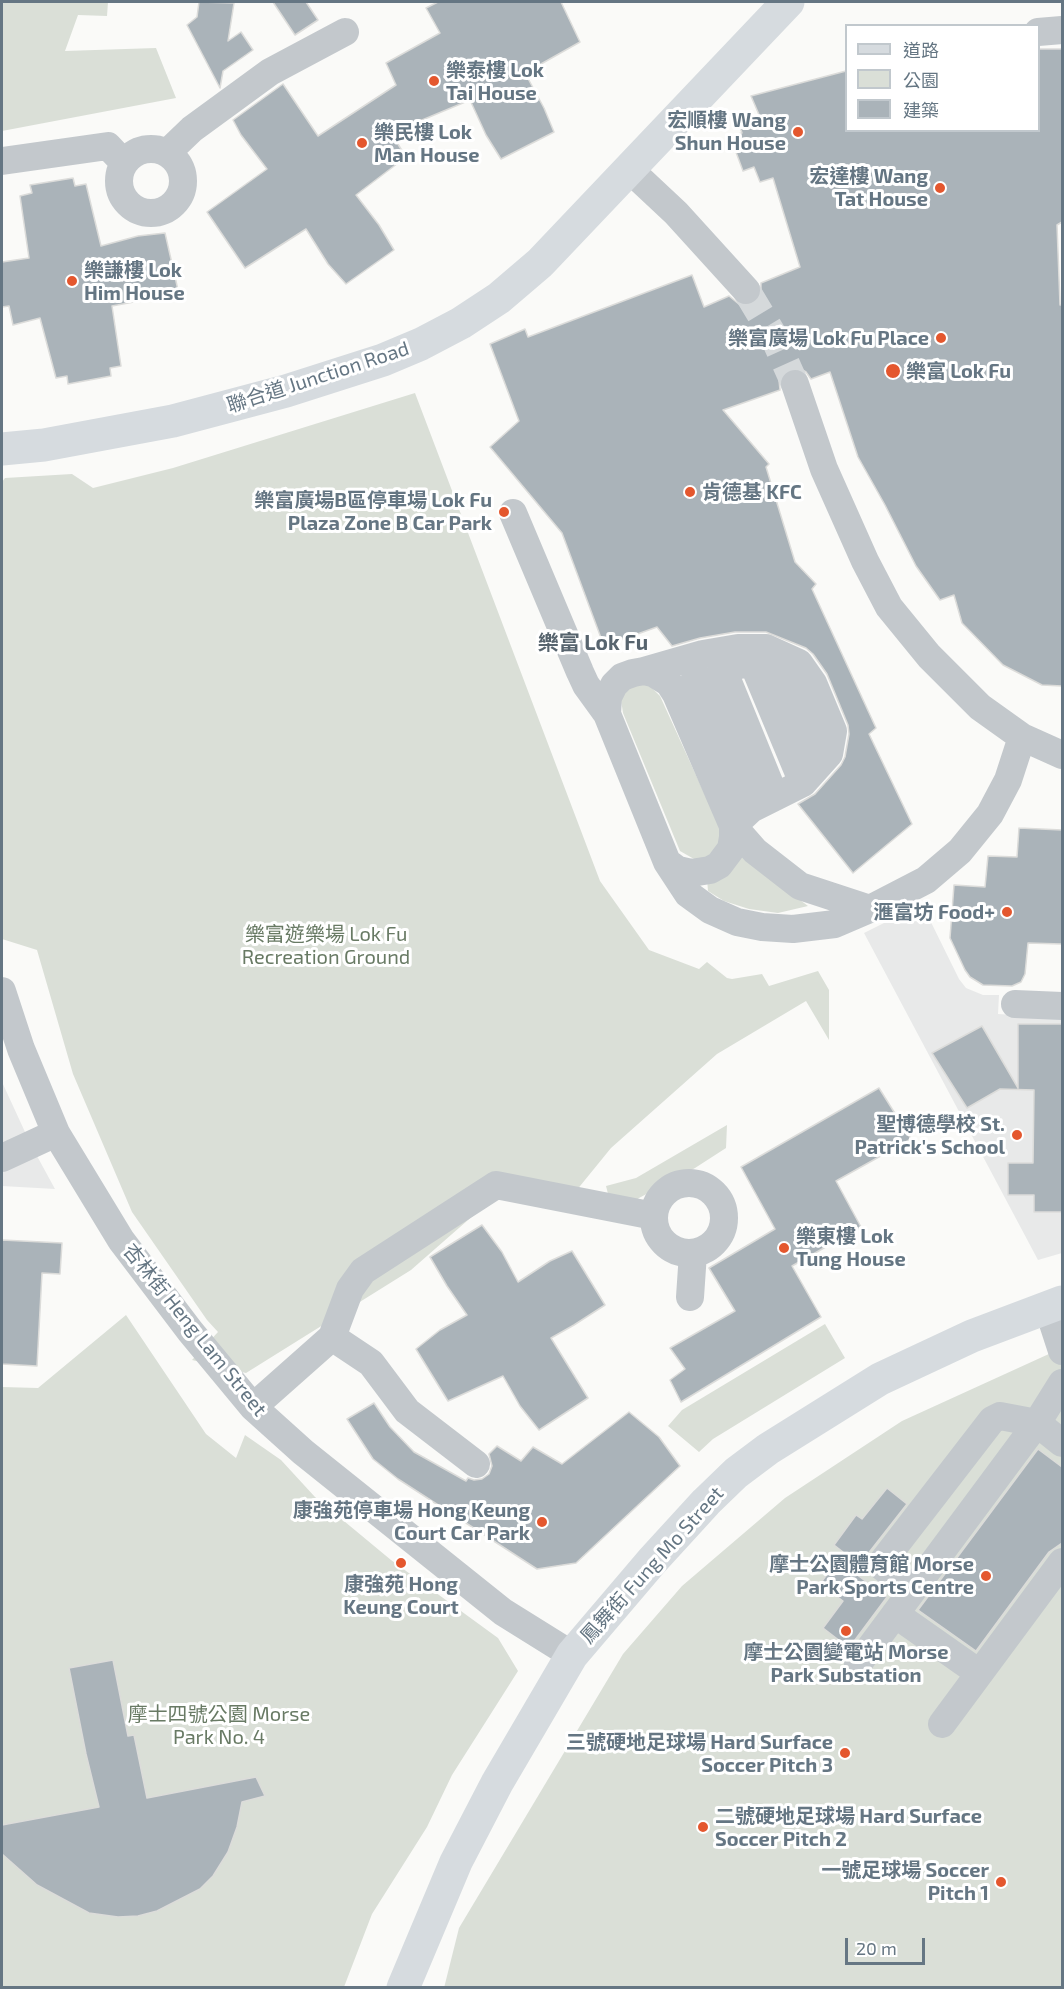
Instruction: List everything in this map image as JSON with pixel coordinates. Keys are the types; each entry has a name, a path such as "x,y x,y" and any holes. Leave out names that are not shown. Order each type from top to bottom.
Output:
{"main road":[{"name":"聯合道 Junction Road","path":"2,449 44,445 173,421 296,388 383,360 421,344 461,323 500,298 540,263 788,2"},
{"name":"鳳舞街 Fung Mo Street","path":"403,1988 456,1862 496,1784 572,1655 706,1502 736,1473 768,1449 880,1378 972,1336 1055,1305"}],"street":[{"path":"1040,32 1062,30"},
{"path":"167,153 192,129 270,72 345,32"},
{"path":"2,161 108,146 124,163"},
{"path":"158,149 167,153 176,160 181,169 182,191 177,201 159,213 147,214 137,211 128,204 119,184 119,173 124,163 139,151 158,149"},
{"path":"629,169 676,213 746,290"},
{"path":"795,384 824,469 865,561 889,607 929,656 980,707 1022,737 1062,755"},
{"path":"513,513 586,685 607,714 667,862 688,894 710,910 737,922 762,927 793,929 835,924 926,880 960,851 990,814 1008,780 1022,737"},
{"path":"667,862 678,870 691,873 711,870 719,865 731,849 733,837 753,811 803,783 830,754 833,731 813,683 799,663 766,648 738,648 703,654 669,676"},
{"path":"607,714 608,697 614,685 622,677 633,672 669,676 753,663 803,783"},
{"path":"722,668 753,811 755,851 800,886 870,909"},
{"path":"669,676 676,694 753,811"},
{"path":"1022,737 1052,743 1062,740"},
{"name":"杏林街 Heng Lam Street","path":"2,991 21,1049 56,1133 121,1240 190,1331 253,1407 303,1452 503,1612 572,1655"},
{"path":"1015,1004 1062,1006"},
{"path":"2,1158 56,1133"},
{"path":"684,1182 697,1183 708,1188 717,1196 724,1219 722,1231 715,1242 705,1249 683,1253 664,1244 654,1226 654,1216 656,1204 663,1193 684,1182"},
{"path":"253,1407 332,1337 350,1288 363,1271 496,1185 654,1216"},
{"path":"690,1297 693,1253"},
{"path":"1055,1305 1062,1351"},
{"path":"332,1337 370,1363 406,1411 476,1464"},
{"path":"858,1664 1036,1423 1062,1383"},
{"path":"902,1605 904,1584 879,1565 992,1420 1000,1416 1036,1423 1062,1443"},
{"path":"942,1724 1062,1562"},
{"path":"902,1605 979,1673"}],"shaded area":[{"name":"聖博德學校 St. Patrick's School","path":"922,904 959,979 966,988 983,995 999,995 998,1014 1062,1018 1062,1253 1038,1260 864,933"},
{"path":"2,1082 31,1145 55,1189 2,1186"}],"green space":[{"path":"2,2 108,2 107,16 78,15 65,51 156,48 176,98 2,131"},
{"name":"樂富遊樂場 Lok Fu Recreation Ground","path":"415,393 600,881 649,950 699,969 707,962 727,978 762,974 769,986 818,971 829,990 829,1040 806,1001 717,1054 611,1148 576,1191 492,1199 411,1270 246,1373 192,1360 218,1332 207,1320 132,1212 73,1074 37,950 2,939 2,482 5,478 72,474 93,488 173,468"},
{"path":"636,685 649,685 660,696 720,828 721,841 707,858 694,859 680,851 623,713 621,700 625,691"},
{"path":"743,848 775,881 808,906 778,913 749,909 724,901 708,891 707,879"},
{"path":"727,1125 726,1148 695,1168 639,1198 615,1221 606,1186 636,1178"},
{"name":"摩士四號公園 Morse Park No. 4","path":"126,1315 206,1434 236,1458 245,1435 281,1460 315,1497 391,1560 498,1638 518,1671 452,1775 427,1827 372,1914 344,1987 2,1987 2,1387 38,1388"},
{"path":"825,1324 845,1358 713,1439 699,1452 668,1426 682,1410"},
{"path":"1062,1348 1062,1987 444,1988 459,1928 623,1654 682,1586 785,1498 902,1421"}],"building":[{"path":"199,2 234,3 228,41 241,32 253,50 223,71 220,88 187,25 197,17"},
{"path":"273,2 306,2 318,20 295,35"},
{"path":"438,2 561,2 580,42 525,73 554,132 501,159 486,135 470,100 391,133 406,157 356,195 379,225 394,250 346,284 328,264 306,229 245,268 207,212 267,169 241,135 233,120 283,84 318,136 396,85 386,63 440,33 426,8"},
{"path":"1040,49 1062,49 1062,222 1057,225 1060,305 1062,305 1062,686 1042,685 1003,665 962,623 954,595 940,600 916,566 858,457 830,372 811,379 799,368 789,369 779,380 780,390 723,410 769,464 766,467 795,562 816,584 812,589 876,728 869,734 912,824 853,873 798,804 815,794 841,765 845,757 849,734 848,725 827,674 813,654 806,648 766,632 735,632 672,646 657,627 604,646 562,533 490,447 519,421 490,344 525,329 528,337 692,275 704,307 729,296 740,305 750,306 757,303 761,296 761,283 800,267 773,178 760,182 754,167 743,171 730,136 742,133 739,124 760,117 751,96 845,71 845,132 1040,132"},
{"name":"樂謙樓 Lok Him House","path":"73,178 75,186 86,184 101,246 138,236 165,233 178,290 150,299 112,306 121,366 110,368 111,376 68,384 67,376 56,378 40,318 13,325 9,306 2,307 2,262 29,258 20,196 32,193 30,185"},
{"name":"滙富坊 Food+","path":"1019,828 1062,830 1062,944 1028,943 1025,974 1021,982 1012,986 983,985 970,977 965,970 950,938 954,885 985,887 988,856 1017,857"},
{"path":"1018,1024 1062,1024 1062,1212 1034,1212 1034,1195 1008,1195 1008,1163 1033,1163 1034,1090 1000,1089 967,1108 932,1053 982,1026 1018,1088"},
{"name":"樂東樓 Lok Tung House","path":"879,1088 911,1139 836,1181 861,1227 792,1266 821,1317 681,1402 670,1380 685,1369 670,1348 735,1311 709,1268 775,1229 741,1167"},
{"path":"482,1225 502,1252 518,1282 550,1261 572,1251 605,1305 551,1338 588,1398 539,1430 520,1406 503,1376 448,1401 416,1349 440,1330 467,1315 430,1257"},
{"path":"2,1240 62,1243 60,1274 42,1273 37,1366 2,1364"},
{"name":"康強苑停車場 Hong Keung Court Car Park","path":"374,1403 390,1427 414,1452 466,1481 468,1478 482,1479 489,1474 492,1466 489,1454 497,1446 521,1461 533,1447 562,1464 629,1412 659,1437 680,1466 576,1563 537,1569 398,1479 373,1459 347,1419"},
{"name":"摩士公園體育館 Morse Park Sports Centre","path":"1038,1449 1062,1467 1062,1543 1049,1552 976,1651 918,1610"},
{"path":"887,1488 907,1504 867,1555 864,1564 856,1574 887,1597 849,1648 823,1628 843,1601 820,1584 843,1552 834,1545 856,1515 862,1519"},
{"path":"113,1660 128,1736 134,1735 147,1798 256,1777 265,1796 242,1802 237,1827 228,1852 213,1876 200,1889 157,1911 138,1916 118,1917 89,1913 37,1885 2,1854 2,1825 99,1807 69,1668"}],"tunnel":[{"path":"746,290 773,335 795,384"}],"place":[{"name":"樂泰樓 Lok Tai House","path":"434,81"},
{"name":"宏順樓 Wang Shun House","path":"798,132"},
{"name":"樂民樓 Lok Man House","path":"362,143"},
{"name":"宏達樓 Wang Tat House","path":"940,188"},
{"name":"樂謙樓 Lok Him House","path":"72,281"},
{"name":"樂富廣場 Lok Fu Place","path":"941,338"},
{"name":"樂富 Lok Fu","path":"893,371"},
{"name":"肯德基 KFC","path":"690,492"},
{"name":"樂富廣場B區停車場 Lok Fu Plaza Zone B Car Park","path":"504,512"},
{"name":"滙富坊 Food+","path":"1007,912"},
{"name":"聖博德學校 St. Patrick's School","path":"1017,1135"},
{"name":"樂東樓 Lok Tung House","path":"784,1248"},
{"name":"康強苑停車場 Hong Keung Court Car Park","path":"542,1522"},
{"name":"康強苑 Hong Keung Court","path":"401,1563"},
{"name":"摩士公園體育館 Morse Park Sports Centre","path":"986,1576"},
{"name":"摩士公園變電站 Morse Park Substation","path":"846,1631"},
{"name":"三號硬地足球場 Hard Surface Soccer Pitch 3","path":"845,1753"},
{"name":"二號硬地足球場 Hard Surface Soccer Pitch 2","path":"703,1827"},
{"name":"一號足球場 Soccer Pitch 1","path":"1001,1882"}],"district":[{"name":"樂富 Lok Fu","path":"593,643"}]}
